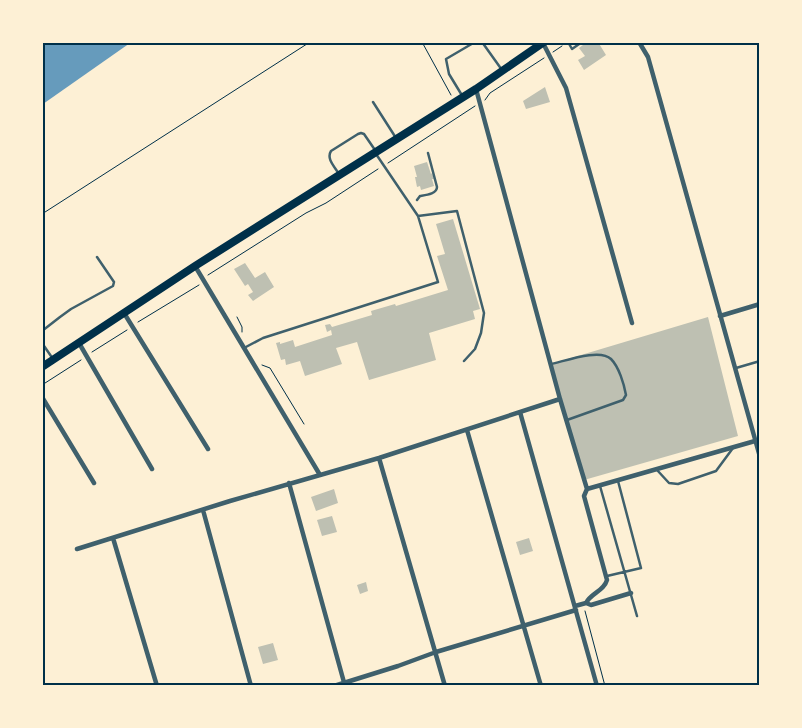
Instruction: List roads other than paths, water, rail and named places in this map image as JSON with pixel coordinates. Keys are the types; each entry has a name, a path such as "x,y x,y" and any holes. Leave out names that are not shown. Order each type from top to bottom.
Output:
{"main road":[{"path":"42,367 195,266 464,98 503,71 532,46 543,43"}],"street":[{"path":"639,42 648,57 760,457"},
{"path":"543,43 566,88 632,323"},
{"path":"334,686 575,608 586,603 588,599 606,585 607,580 584,496 587,489 560,399 476,90"},
{"path":"195,266 246,346 320,475"},
{"path":"720,316 760,304"},
{"path":"124,313 208,449"},
{"path":"79,343 152,469"},
{"path":"42,397 94,483"},
{"path":"77,549 289,483 379,458 560,399"},
{"path":"520,412 597,686"},
{"path":"467,430 541,686"},
{"path":"587,489 755,442"},
{"path":"379,458 445,686"},
{"path":"289,483 344,684"},
{"path":"203,510 251,686"},
{"path":"114,538 157,686"},
{"path":"586,603 591,605 630,593"}],"lane":[{"path":"464,98 449,74 446,59 475,42"},
{"path":"482,42 503,71"},
{"path":"568,42 572,49 582,42"},
{"path":"373,102 397,139"},
{"path":"246,346 264,338 438,282 418,216 364,134 358,134 329,154 329,158 340,175"},
{"path":"418,200 420,196 437,190 428,153"},
{"path":"418,216 457,211 484,313 476,349 464,362"},
{"path":"42,331 70,309 113,286 114,282 97,256"},
{"path":"42,343 54,360"},
{"path":"551,364 595,354 604,355 611,359 624,385 626,395 623,400 567,420"},
{"path":"735,369 760,361"},
{"path":"657,470 669,483 678,484 716,471 733,448"},
{"path":"606,576 641,568 618,481"},
{"path":"600,486 637,616"}],"water":[{"path":"43,42 130,42 130,43 43,104"}]}
